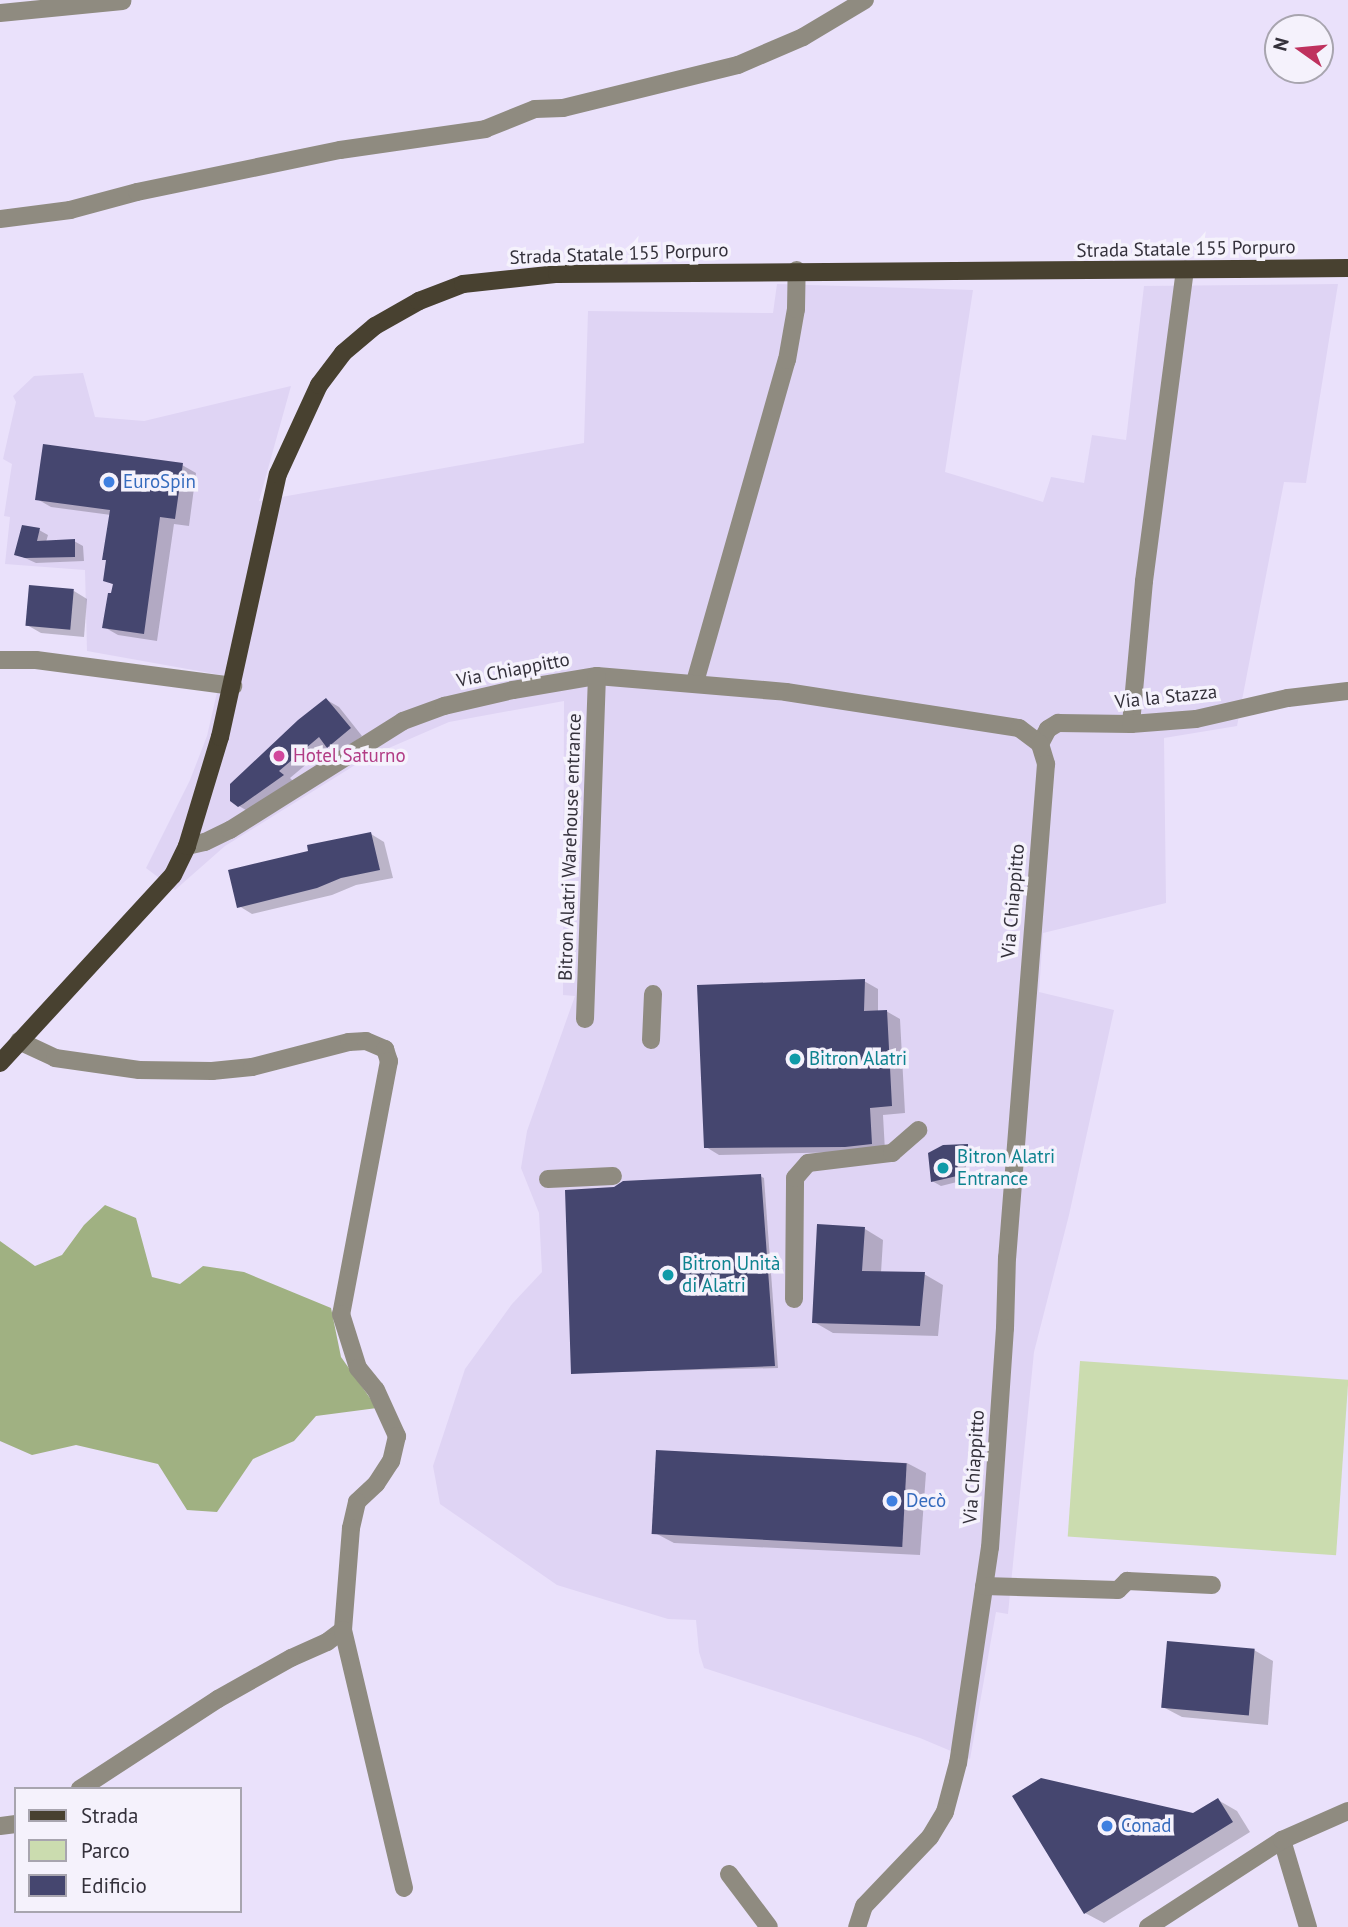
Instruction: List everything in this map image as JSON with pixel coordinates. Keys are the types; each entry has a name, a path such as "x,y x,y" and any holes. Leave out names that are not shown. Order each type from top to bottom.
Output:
{"main road":[{"name":"Strada Statale 155 Porpuro","path":"0,1063 173,875 187,846 233,686 261,536 278,474 319,385 343,353 375,326 419,301 463,284 556,274 797,270 1348,268"}],"street":[{"path":"0,219 70,210 137,192 340,150 485,130 535,109 563,108 738,65 803,37 865,0"},
{"path":"0,13 122,1"},
{"path":"695,682 787,360 796,309 797,270"},
{"path":"1131,724 1143,581 1185,270"},
{"path":"0,660 36,660 233,686"},
{"name":"Via Chiappitto","path":"187,846 205,842 230,830 403,721 444,706 501,692 597,676 695,682 786,692 1018,728 1040,744 1046,764 1007,1257 1005,1328 990,1547 958,1763 945,1812 930,1837 864,1906 857,1927"},
{"name":"Bitron Alatri Warehouse entrance","path":"586,1019 597,676"},
{"name":"Via la Stazza","path":"1040,744 1048,729 1058,723 1131,724 1196,719 1288,698 1348,691"},
{"path":"651,1040 653,994"},
{"path":"19,1041 55,1058 151,1070 212,1071 252,1067 349,1042 366,1041 385,1049 389,1072 341,1314 358,1368 376,1390 397,1436 391,1461 376,1484 357,1503 351,1528 343,1630 404,1888"},
{"path":"794,1298 795,1178 808,1163 892,1153 918,1130"},
{"path":"548,1179 613,1176"},
{"path":"984,1586 1118,1590 1127,1581 1212,1585"},
{"path":"83,1787 218,1699 291,1658 327,1642 343,1630"},
{"path":"1148,1927 1282,1840 1348,1811"},
{"path":"1282,1840 1308,1927"},
{"path":"729,1874 769,1927"}],"shaded area":[{"path":"777,284 973,290 945,472 1043,502 1051,477 1084,483 1092,435 1126,440 1144,286 1338,284 1306,483 1284,482 1237,726 1164,738 1166,903 1043,933 1039,992 1114,1010 1069,1215 1034,1352 1008,1614 996,1612 970,1759 920,1738 704,1668 699,1652 696,1620 668,1619 557,1585 440,1504 433,1466 465,1369 512,1304 542,1272 539,1213 521,1168 527,1131 575,996 563,995 564,701 449,722 368,757 225,846 175,890 146,868 190,780 207,736 221,675 87,651 85,570 5,564 10,517 4,516 12,464 3,459 16,402 13,396 34,376 83,373 95,417 144,421 291,386 259,501 584,443 588,311 773,313"}],"green space":[{"path":"105,1205 136,1218 152,1277 180,1284 203,1266 244,1272 331,1308 341,1357 377,1408 316,1416 294,1441 253,1459 217,1512 187,1510 158,1464 76,1445 32,1455 0,1441 0,1241 35,1266 62,1255 84,1225"},
{"path":"1080,1361 1348,1380 1336,1555 1068,1537"}],"building":[{"path":"43,444 183,463 175,519 160,517 144,634 102,628 108,593 111,593 113,584 103,581 106,560 102,560 110,510 35,500"},
{"path":"22,525 40,528 37,541 75,539 75,557 25,558 14,555"},
{"path":"29,585 74,589 70,630 25,626"},
{"name":"Hotel Saturno","path":"326,698 351,728 327,748 319,737 279,771 284,775 243,804 238,807 230,801 230,784 298,720"},
{"path":"371,832 380,870 341,878 317,888 237,908 228,870 308,851 307,845"},
{"name":"Bitron Alatri","path":"865,979 864,1011 887,1010 892,1106 870,1108 872,1144 845,1147 704,1148 697,985"},
{"name":"Bitron Alatri Entrance","path":"968,1144 968,1159 958,1159 957,1176 931,1182 928,1153 943,1145"},
{"name":"Bitron Unità di Alatri","path":"761,1174 775,1366 571,1374 565,1190 614,1187 623,1181"},
{"path":"817,1224 865,1227 862,1271 925,1272 920,1326 812,1323"},
{"path":"656,1450 907,1463 902,1547 652,1534"},
{"path":"1167,1641 1255,1649 1249,1715 1161,1708"},
{"path":"1041,1778 1193,1813 1218,1798 1233,1822 1084,1914 1012,1796"}],"place":[{"name":"EuroSpin","path":"109,482"},
{"name":"Hotel Saturno","path":"279,756"},
{"name":"Bitron Alatri","path":"795,1059"},
{"name":"Bitron Alatri Entrance","path":"943,1168"},
{"name":"Bitron Unità di Alatri","path":"668,1275"},
{"name":"Decò","path":"892,1501"},
{"name":"Conad","path":"1107,1826"}]}
